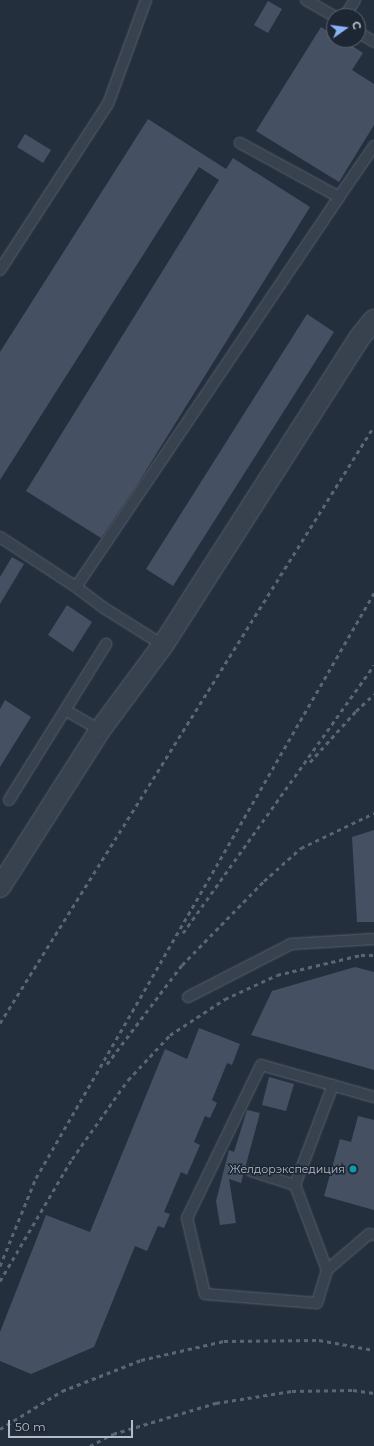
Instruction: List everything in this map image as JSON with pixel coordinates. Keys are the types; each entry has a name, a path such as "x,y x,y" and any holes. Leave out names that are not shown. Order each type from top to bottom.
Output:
{"street":[{"path":"0,886 100,730 164,645 360,337 374,320"}],"lane":[{"path":"0,270 108,104 146,0"},
{"path":"306,0 326,11"},
{"path":"240,143 339,197"},
{"path":"76,587 374,146"},
{"path":"0,537 76,587 104,608 164,645"},
{"path":"9,800 106,644"},
{"path":"65,710 100,730"},
{"path":"188,997 291,944 374,939"},
{"path":"374,1097 333,1084 261,1065 187,1218 205,1294 317,1303 327,1270 369,1234 374,1235"},
{"path":"327,1270 295,1185 333,1084"},
{"path":"251,1171 295,1185"}],"building":[{"path":"268,1 282,9 268,33 254,25"},
{"path":"321,27 326,30 326,48 355,48 363,53 352,70 374,84 374,125 339,182 256,131"},
{"path":"148,119 226,169 233,158 310,207 137,485 101,538 26,491 219,180 199,167 0,480 0,352"},
{"path":"25,134 51,150 43,163 17,147"},
{"path":"307,314 334,332 173,586 146,569"},
{"path":"12,557 24,564 0,604 0,577"},
{"path":"67,605 92,622 73,652 48,635"},
{"path":"5,700 31,717 0,767 0,709"},
{"path":"374,830 374,922 357,922 352,837"},
{"path":"355,967 374,972 374,1070 251,1035 272,991"},
{"path":"199,1028 240,1044 232,1065 227,1063 212,1100 217,1103 210,1118 205,1116 194,1142 200,1145 187,1175 181,1172 164,1212 170,1214 164,1228 158,1226 147,1251 135,1246 94,1347 31,1374 0,1361 0,1332 46,1215 90,1232 165,1049 187,1059"},
{"path":"269,1077 294,1084 286,1111 262,1105"},
{"path":"247,1110 260,1113 241,1183 229,1179 236,1223 220,1225 216,1201 229,1150 234,1152"},
{"name":"Желдорэкспедиция","path":"358,1116 374,1120 374,1210 324,1196 340,1139 351,1142"}],"railway":[{"path":"0,1023 374,426"},
{"path":"0,1266 36,1178 374,593"},
{"path":"183,933 374,665"},
{"path":"310,762 356,711 374,694"},
{"path":"107,1064 182,965 264,881 301,848 374,813"},
{"path":"0,1281 72,1159 128,1080 170,1035 225,999 277,975 361,955 374,955"},
{"path":"0,1429 62,1391 141,1360 224,1341 319,1340 374,1350"},
{"path":"90,1446 113,1434 216,1403 292,1391 353,1390 374,1393"}],"place":[{"name":"Желдорэкспедиция","path":"353,1169"}]}
